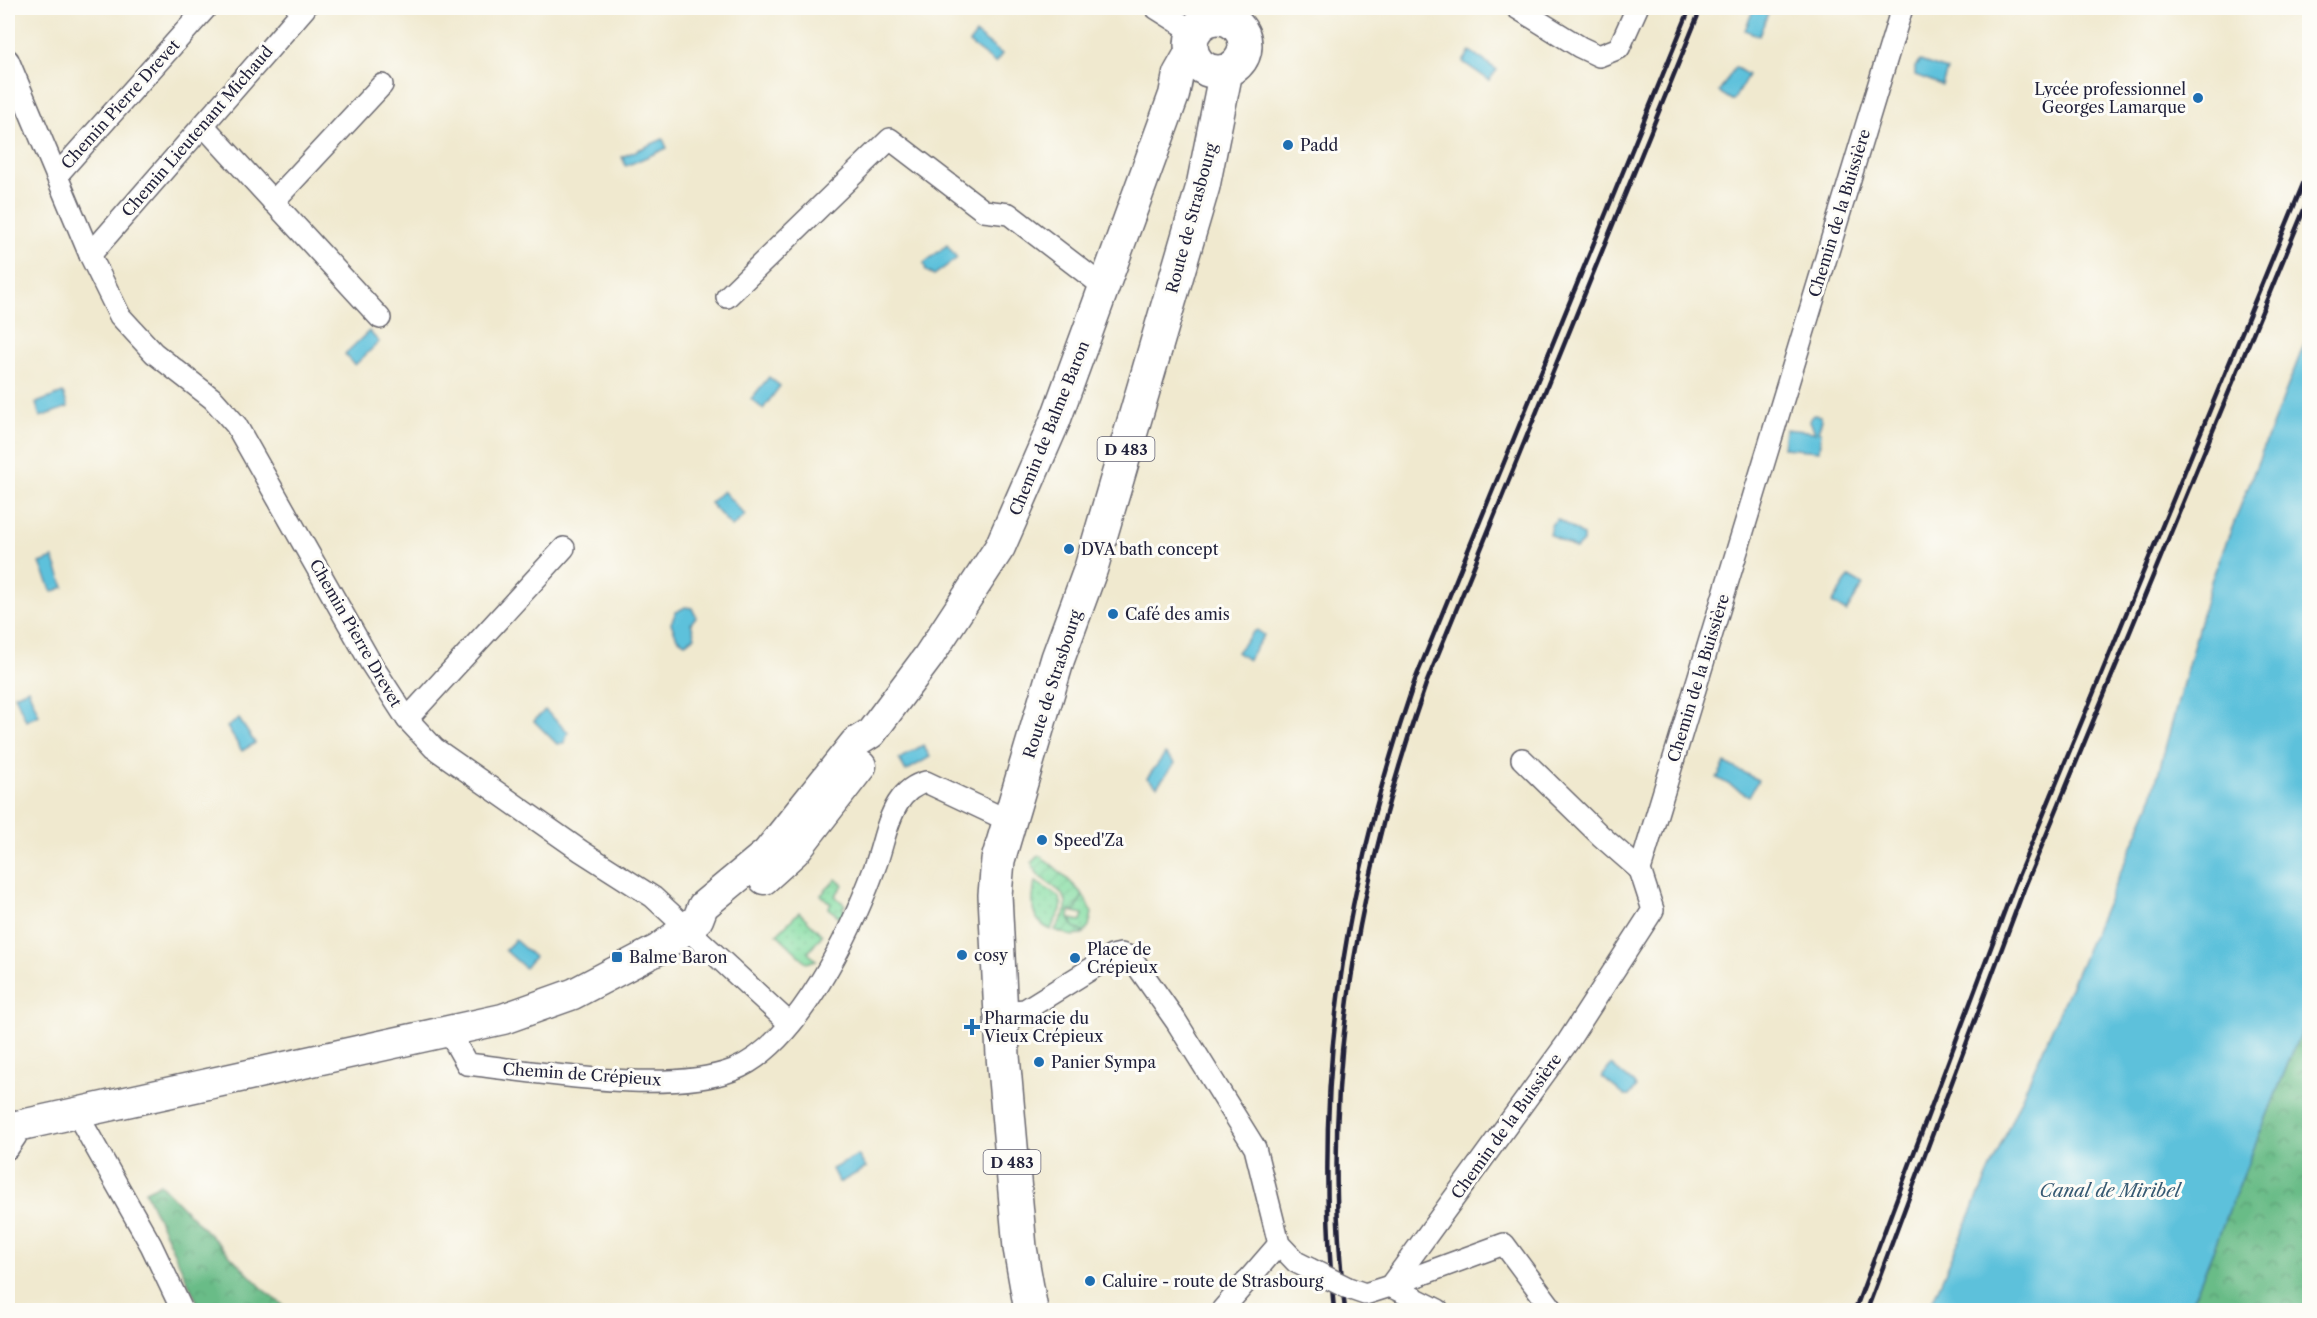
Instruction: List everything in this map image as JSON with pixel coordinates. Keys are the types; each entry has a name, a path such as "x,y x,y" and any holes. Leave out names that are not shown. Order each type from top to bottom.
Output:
{"main road":[{"name":"Route de Strasbourg","path":"1031,1311 1020,1248 1000,1012 994,895 999,860 1058,658 1091,568 1203,186 1216,35"}],"street":[{"name":"Chemin Pierre Drevet","path":"58,174 206,8"},
{"name":"Chemin Lieutenant Michaud","path":"90,255 305,8"},
{"path":"1156,8 1216,35"},
{"path":"1517,8 1580,47 1599,56 1619,48 1637,8"},
{"name":"Chemin de la Buissière","path":"1383,1296 1567,1042 1653,910 1640,870 1902,8"},
{"name":"Chemin de Balme Baron","path":"448,1032 503,1019 573,994 665,945 692,924 703,906 767,853 855,744 871,733 928,657 1000,547 1055,421 1174,95 1178,74 1216,35"},
{"name":"Chemin Pierre Drevet","path":"8,60 58,174 90,255 120,316 154,353 213,399 236,425 372,665 407,719 435,748 581,851 692,924 790,1024"},
{"path":"273,202 382,85"},
{"path":"203,125 380,318"},
{"path":"727,297 890,139 984,211 1009,214 1104,287"},
{"path":"407,719 564,548"},
{"path":"1522,759 1600,836 1640,870"},
{"name":"Chemin de Crépieux","path":"448,1032 467,1064 607,1079 673,1081 706,1077 733,1070 773,1046 827,969 853,921 876,864 888,824 907,792 926,782 1009,821"},
{"path":"1000,1012 1025,1010 1112,956 1121,954 1131,957 1176,1021 1256,1148 1279,1244 1296,1262 1348,1288 1438,1311"},
{"path":"10,1134 77,1114 448,1032"},
{"path":"77,1114 151,1245 182,1311"},
{"path":"1222,1311 1279,1244"},
{"path":"1383,1296 1504,1244 1553,1311"}],"green space":[{"path":"1038,856 1054,866 1083,895 1074,912 1070,911 1069,918 1074,927 1084,933 1073,936 1055,930 1065,912 1066,901 1058,890 1035,870 1032,862"},
{"path":"836,879 843,885 835,896 845,905 842,908 847,912 842,919 828,908 831,904 821,895"},
{"path":"1035,881 1054,893 1061,901 1060,912 1051,930 1038,921 1033,909"},
{"path":"1083,895 1092,913 1089,927 1084,933 1074,927 1071,919 1081,921 1083,914 1074,912"},
{"path":"799,912 822,935 808,953 816,960 807,963 777,934"},
{"path":"2309,1011 2309,1310 2189,1310"},
{"path":"160,1184 267,1293 290,1310 201,1310 145,1191"}],"water":[{"path":"1754,8 1770,8 1759,36 1745,30"},
{"path":"976,34 1002,54 995,63 969,43"},
{"path":"1470,51 1497,70 1489,80 1463,62"},
{"path":"1920,61 1947,70 1942,85 1915,75 1915,67"},
{"path":"1735,67 1748,75 1733,101 1719,92"},
{"path":"663,139 667,148 626,166 622,157"},
{"path":"947,245 957,258 934,275 926,271 924,263"},
{"path":"369,331 379,342 355,365 345,354"},
{"name":"Canal de Miribel","path":"2309,332 2309,1011 2189,1310 1931,1310 1932,1302 2149,807 2211,581"},
{"path":"769,377 780,386 763,409 751,399"},
{"path":"63,393 68,407 40,417 36,403"},
{"path":"1813,415 1820,416 1822,420 1818,431 1821,432 1819,451 1783,448 1785,429 1815,432 1810,421"},
{"path":"723,491 745,515 732,527 710,503"},
{"path":"1557,519 1583,535 1583,542 1576,549 1549,534 1551,525"},
{"path":"53,558 64,587 52,592 40,563"},
{"path":"1849,577 1863,585 1846,612 1832,603"},
{"path":"685,607 692,608 696,617 691,623 695,637 685,643 677,638 671,623 676,612"},
{"path":"1257,630 1264,635 1248,660 1237,652"},
{"path":"28,689 39,715 26,721 15,695"},
{"path":"545,710 568,732 564,743 557,744 534,721"},
{"path":"239,719 255,743 242,751 227,727"},
{"path":"923,745 930,757 906,771 899,759"},
{"path":"1165,754 1175,763 1157,786 1147,778"},
{"path":"1725,763 1758,780 1749,796 1717,778"},
{"path":"515,940 534,957 525,968 505,950"},
{"path":"1611,1065 1634,1084 1636,1088 1629,1096 1625,1096 1602,1077"},
{"path":"858,1155 866,1168 839,1183 832,1169"}],"railway":[{"path":"1334,1310 1328,1227 1327,1146 1331,1068 1339,990 1351,914 1368,837 1389,759 1415,680 1690,8"},
{"path":"1345,1310 1337,1197 1337,1131 1341,1066 1358,936 1387,809 1426,684 1701,8"},
{"path":"1855,1310 2014,886 2310,167"},
{"path":"1867,1310 2024,889 2310,195"}],"place":[{"name":"Lycée professionnel Georges Lamarque","path":"2198,98"},
{"name":"Padd","path":"1288,145"},
{"name":"DVA bath concept","path":"1069,549"},
{"name":"Café des amis","path":"1113,614"},
{"name":"Speed'Za","path":"1042,840"},
{"name":"cosy","path":"962,955"},
{"name":"Balme Baron","path":"617,957"},
{"name":"Place de Crépieux","path":"1075,958"},
{"name":"Pharmacie du Vieux Crépieux","path":"972,1027"},
{"name":"Panier Sympa","path":"1039,1062"},
{"name":"Caluire - route de Strasbourg","path":"1090,1281"}]}
